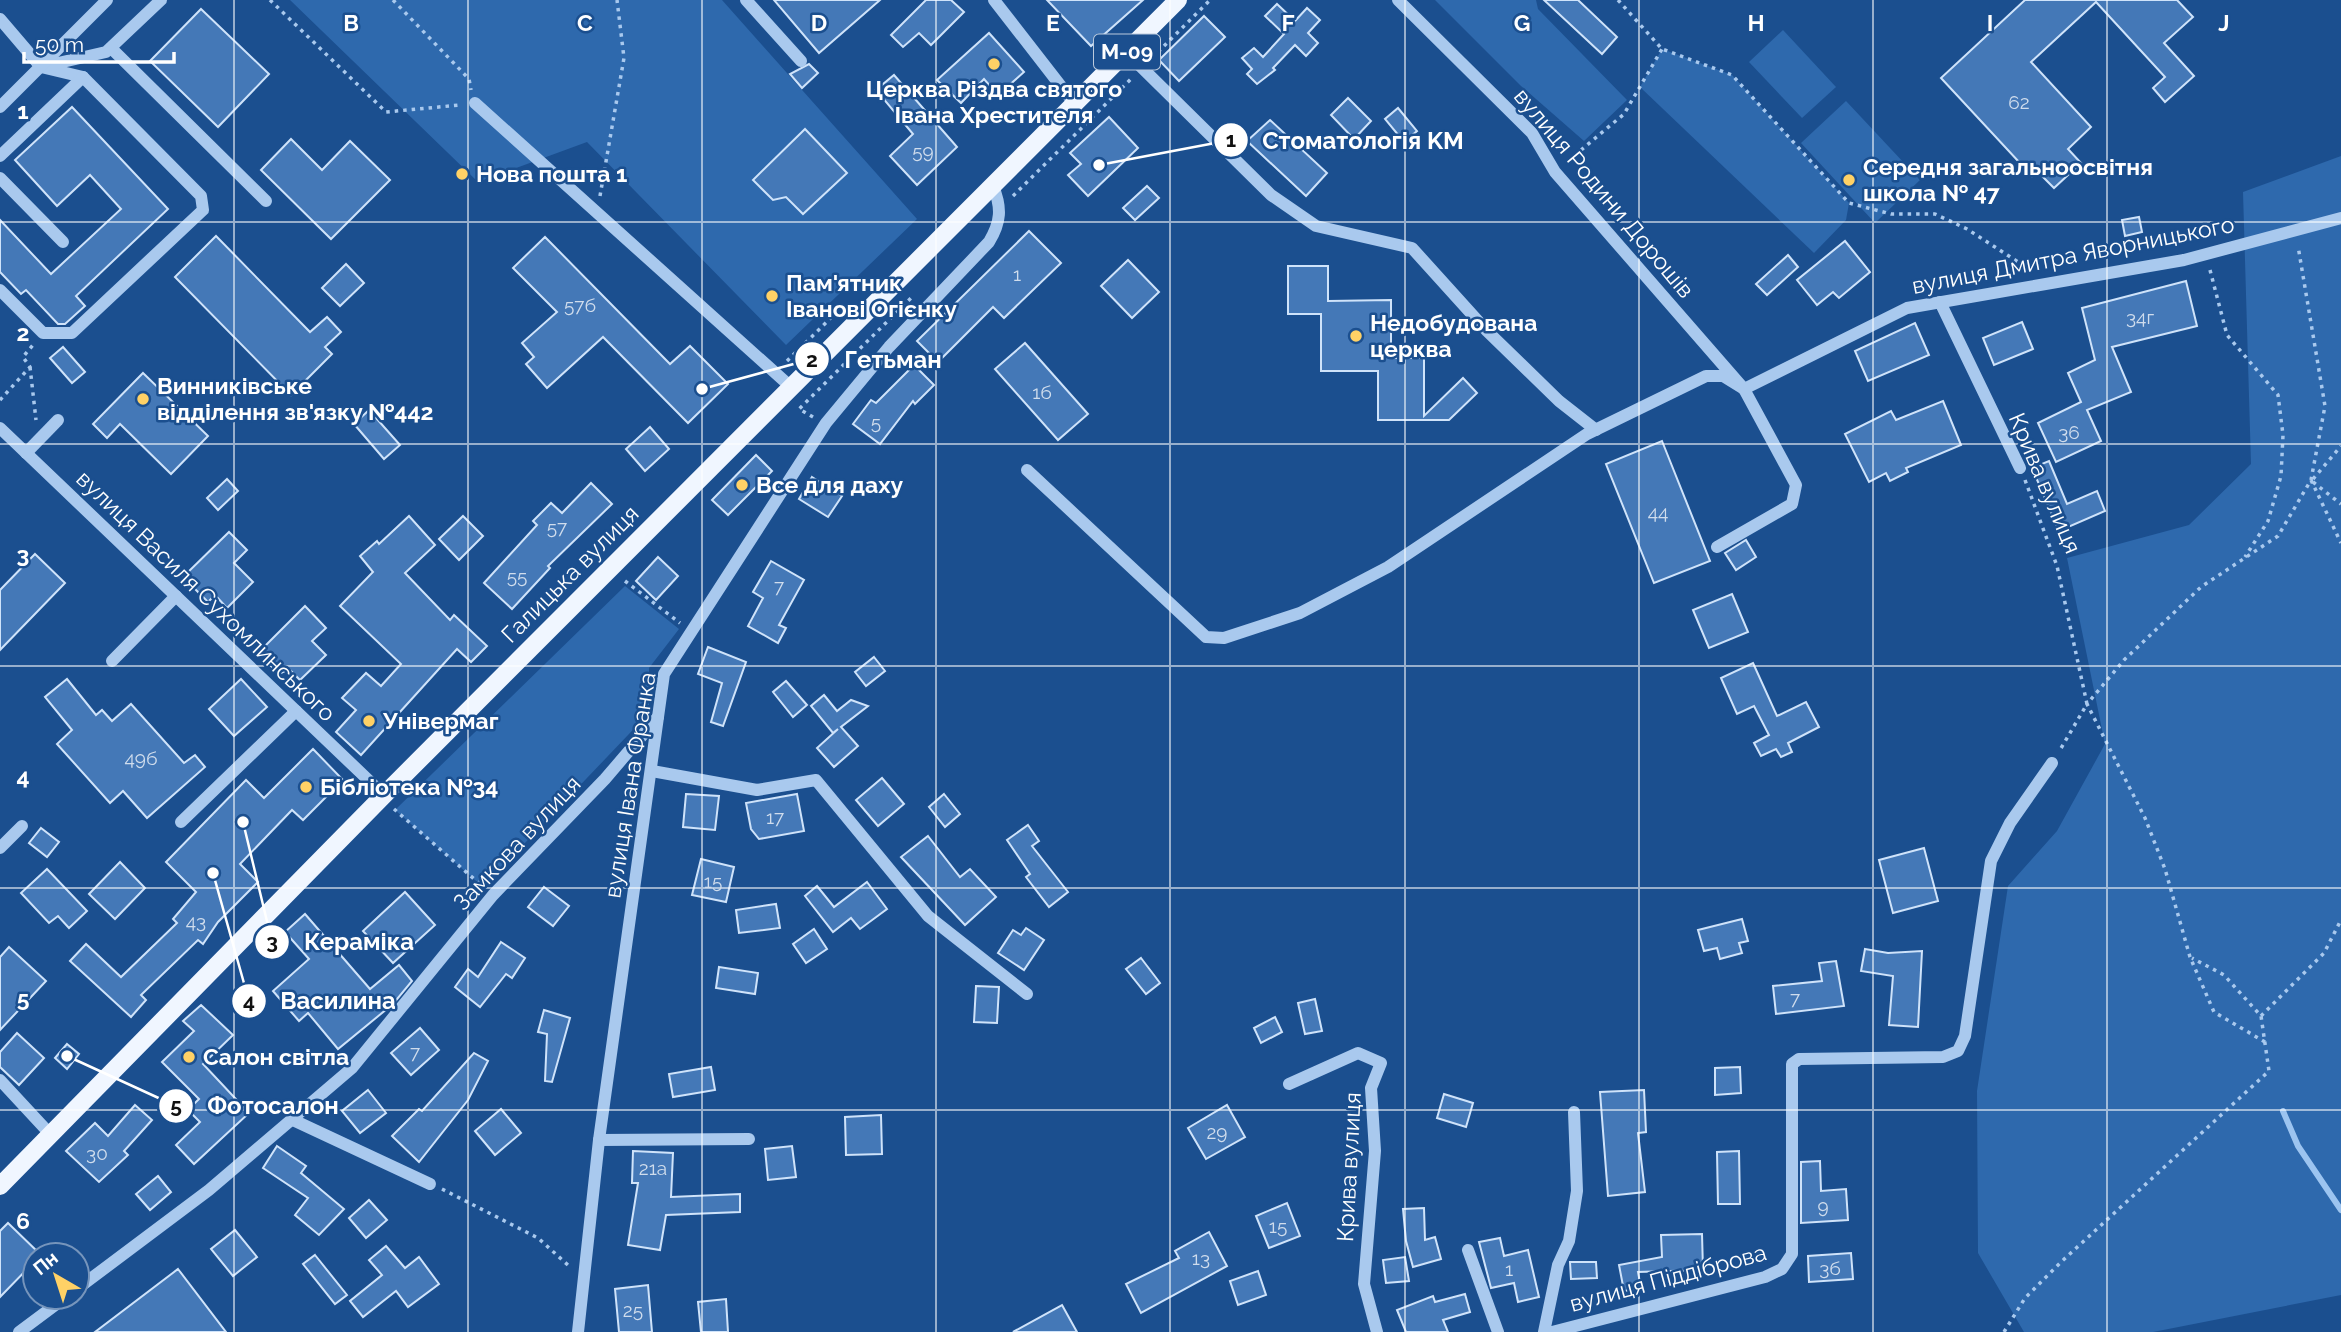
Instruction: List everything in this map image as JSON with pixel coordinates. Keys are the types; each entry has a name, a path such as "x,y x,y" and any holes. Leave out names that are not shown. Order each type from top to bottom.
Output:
{"main road":[{"name":"Галицька вулиця","path":"0,1186 387,800 608,570 1178,0"}],"street":[{"path":"0,107 107,0"},
{"path":"41,67 96,55 111,48 161,0"},
{"path":"746,0 801,61"},
{"path":"994,0 1074,103"},
{"name":"вулиця Родини Дорошів","path":"1398,0 1532,133 1555,172 1744,389 1796,485 1796,496 1792,504 1717,547"},
{"path":"0,19 41,67 83,77 201,196 203,209 72,333 43,333 0,290"},
{"path":"111,48 266,201"},
{"path":"1126,52 1271,195 1316,226 1412,248 1487,331 1592,432"},
{"path":"0,156 83,77"},
{"path":"475,103 791,387"},
{"path":"0,178 63,242"},
{"name":"вулиця Івана Франка","path":"579,1332 599,1140 664,674 826,423 889,347 989,242 999,225 999,201 993,186"},
{"name":"вулиця Дмитра Яворницького","path":"1744,389 1907,308 2204,255 2341,218"},
{"name":"Крива вулиця","path":"1940,302 2020,468"},
{"path":"1027,470 1206,636 1224,638 1300,613 1388,567 1592,432 1706,376 1723,376 1744,389"},
{"path":"26,453 58,420"},
{"name":"вулиця Василя Сухомлинського","path":"0,428 387,800"},
{"path":"112,661 176,596"},
{"path":"181,822 296,711"},
{"name":"Замкова вулиця","path":"91,1278 209,1190 352,1068 493,895 605,779 659,717"},
{"name":"вулиця Піддіброва","path":"1552,1332 1765,1277 1787,1264 1792,1254 1792,1064 1799,1059 1943,1057 1958,1051 1965,1035 1991,861 2010,823 2052,764"},
{"path":"652,771 757,790 817,780 928,916 1027,994"},
{"path":"0,848 22,826"},
{"name":"Крива вулиця","path":"1289,1084 1358,1053 1381,1063 1371,1088 1375,1151 1364,1284 1377,1332"},
{"path":"0,1080 51,1135"},
{"path":"1544,1332 1558,1265 1569,1241 1577,1191 1574,1112"},
{"path":"293,1120 430,1184"},
{"path":"599,1140 749,1139"},
{"path":"1468,1251 1498,1332"},
{"path":"19,1332 47,1311"}],"path":[{"path":"270,0 386,112 475,103 469,79 393,0"},
{"path":"597,212 624,58 617,0"},
{"path":"1618,0 1662,49 1732,75 1849,203 1891,214 1935,214 1967,229 2015,263 2056,282"},
{"path":"1555,172 1624,114 1662,49"},
{"path":"2295,230 2325,406 2311,481 2341,543"},
{"path":"2204,255 2220,300 2227,335 2278,395 2283,435 2281,476 2268,521 2244,558"},
{"path":"39,440 30,367 23,357 43,333"},
{"path":"0,400 30,367"},
{"path":"2052,764 2087,704 2124,660 2191,596 2278,536 2311,481 2341,446"},
{"name":"Крива вулиця","path":"2020,468 2046,529 2057,566 2087,704 2145,818 2165,869 2190,957 2214,1012 2265,1042"},
{"path":"2311,481 2341,504"},
{"path":"608,570 677,621"},
{"path":"387,800 493,895"},
{"path":"2261,1016 2324,954 2341,920"},
{"path":"2004,1332 2025,1298 2061,1262 2269,1071 2261,1016 2224,975 2190,957"},
{"path":"430,1184 538,1238 572,1269"}],"shaded area":[{"path":"290,0 722,0 917,219 786,345 587,142 478,182"},
{"path":"1435,0 1536,0 1538,9 1627,100 1584,141 1521,86"},
{"path":"1783,30 1836,87 1802,118 1749,62"},
{"path":"1662,49 1732,75 1849,203 1846,220 1814,253 1640,87"},
{"path":"1846,101 1920,180 1875,223 1801,143"},
{"path":"2341,156 2341,1295 2153,1332 2024,1332 1978,1253 1977,1091 2008,886 2057,831 2105,744 2067,558 2189,525 2251,464 2243,192"},
{"path":"625,586 679,629 649,668 649,713 483,887 395,810"}],"building":[{"path":"774,0 880,0 819,53"},
{"path":"926,0 951,0 964,12 931,45 919,33 903,47 891,35"},
{"path":"1047,0 1143,0 1091,46"},
{"path":"1544,0 1578,0 1617,37 1602,54"},
{"path":"2025,0 2177,0 2193,17 2164,43 2194,76 2165,102 2153,88 2165,77 2096,2 2031,62 2091,127 2068,149 2081,163 2054,188 2037,171 2032,176 1941,78"},
{"path":"1277,4 1295,21 1307,8 1320,20 1308,33 1318,43 1306,56 1295,45 1273,68 1275,70 1257,84 1247,74 1252,69 1242,58 1254,48 1263,57 1284,34 1265,16"},
{"path":"201,9 269,74 218,127 150,61"},
{"path":"1204,16 1225,37 1179,81 1159,60"},
{"name":"Церква Різдва святого Івана Хрестителя","path":"989,33 1024,72 998,95 984,79 961,103 937,80"},
{"path":"809,64 818,73 802,88 790,74"},
{"path":"894,75 957,147 917,185 890,156 913,134 876,90"},
{"path":"1348,98 1371,121 1354,139 1331,115"},
{"path":"72,107 168,209 76,296 85,306 65,324 58,324 26,290 21,294 0,272 0,220 51,274 121,209 90,175 57,206 15,160"},
{"path":"1398,108 1417,131 1404,142 1385,119"},
{"path":"1109,117 1138,148 1088,196 1068,175 1081,164 1070,153"},
{"path":"1270,120 1327,173 1306,196 1247,141"},
{"path":"805,129 847,173 803,214 786,197 773,200 753,180"},
{"path":"291,139 322,170 350,141 390,180 331,239 261,170"},
{"path":"1147,186 1159,198 1135,220 1123,208"},
{"path":"2139,217 2142,232 2125,236 2122,220"},
{"path":"1029,231 1061,263 1004,318 993,307 938,362 917,341"},
{"path":"216,236 310,332 327,317 341,332 325,347 332,354 291,395 175,277"},
{"path":"545,237 670,364 690,346 728,384 688,423 603,337 547,388 526,364 534,357 522,343 557,312 513,268"},
{"path":"1845,241 1870,272 1839,298 1833,292 1817,305 1797,280"},
{"path":"1788,255 1798,267 1767,295 1756,284"},
{"path":"1128,260 1159,292 1132,318 1101,286"},
{"path":"346,264 364,283 340,306 322,288"},
{"name":"Недобудована церква","path":"1288,266 1328,266 1328,301 1391,300 1391,358 1424,358 1424,416 1463,378 1477,393 1449,420 1378,420 1378,371 1321,371 1321,314 1288,314"},
{"path":"2186,281 2197,326 2112,347 2131,392 2087,410 2101,441 2056,462 2038,423 2081,402 2068,373 2095,360 2082,308"},
{"path":"2022,322 2033,349 1994,365 1983,338"},
{"path":"1915,323 1929,355 1868,381 1855,351"},
{"path":"1025,343 1088,414 1058,440 995,369"},
{"path":"63,347 85,372 72,383 50,358"},
{"path":"914,365 934,385 915,404 913,401 880,444 853,424 871,400 876,403"},
{"name":"Винниківське відділення зв'язку №442","path":"143,373 208,436 171,474 120,424 107,438 93,424"},
{"path":"1943,401 1961,445 1906,468 1908,472 1890,481 1886,473 1869,482 1845,434 1891,411 1896,420"},
{"path":"369,410 400,445 384,459 354,424"},
{"path":"650,427 669,449 645,471 626,449"},
{"path":"1662,441 1710,561 1654,583 1606,464"},
{"name":"Все для даху","path":"756,455 772,471 728,515 712,500"},
{"path":"2049,461 2067,504 2097,491 2105,511 2059,531 2032,468"},
{"path":"812,477 842,496 828,517 799,499"},
{"path":"227,479 238,491 218,510 207,498"},
{"path":"591,483 612,504 548,566 550,568 512,609 484,583 537,525 533,521 551,503 562,513"},
{"path":"409,516 435,545 405,573 450,620 454,615 487,646 471,662 457,649 361,755 336,732 356,710 342,698 366,673 381,686 401,664 340,606 373,572 360,556 377,541 379,544"},
{"path":"463,516 483,536 459,560 439,539"},
{"path":"229,532 247,550 234,563 253,582 227,608 215,595 208,602 183,577"},
{"path":"1746,540 1756,557 1736,570 1725,553"},
{"path":"35,554 65,583 0,650 0,590"},
{"path":"658,557 678,576 656,600 636,581"},
{"path":"771,561 804,580 779,625 786,628 778,643 748,626 763,598 753,592"},
{"path":"1732,594 1748,632 1709,648 1693,610"},
{"path":"305,606 326,628 312,641 326,655 300,680 289,669 279,674 258,653"},
{"path":"708,647 746,662 723,726 711,722 722,683 698,674"},
{"path":"874,657 885,671 866,686 855,672"},
{"path":"1753,663 1777,716 1806,702 1819,727 1788,743 1792,752 1781,757 1776,749 1761,756 1754,743 1769,735 1754,706 1737,714 1721,678"},
{"path":"67,679 96,715 102,710 112,721 131,704 184,763 195,755 205,767 147,818 123,791 110,803 57,744 72,730 45,697"},
{"path":"241,679 267,707 234,736 209,709"},
{"path":"786,681 807,705 793,717 773,692"},
{"path":"824,695 837,711 851,700 868,706 841,727 858,746 834,767 817,748 838,729 833,733 811,706"},
{"path":"313,749 343,780 303,820 292,810 240,864 258,882 218,922 203,944 198,940 141,995 146,1000 131,1017 70,961 86,944 121,977 177,923 173,919 196,892 166,862 246,780 264,798"},
{"path":"882,778 904,804 878,826 856,800"},
{"path":"686,794 719,796 715,830 683,827"},
{"path":"797,794 804,831 759,839 751,829 746,803"},
{"path":"944,794 960,814 945,827 929,807"},
{"path":"1028,825 1039,841 1032,846 1068,892 1049,907 1026,877 1030,874 1007,840"},
{"path":"41,828 59,842 47,857 29,843"},
{"path":"928,836 960,877 970,869 996,897 965,925 901,857"},
{"path":"1924,848 1938,901 1893,913 1879,860"},
{"path":"701,859 734,867 726,902 692,895"},
{"path":"120,862 145,888 115,919 89,894"},
{"path":"47,869 87,911 69,928 58,916 49,923 21,893"},
{"path":"867,882 887,909 860,929 851,918 833,932 805,896 817,886 834,907"},
{"path":"544,887 569,906 553,926 528,907"},
{"path":"405,892 435,925 393,963 363,931"},
{"path":"776,904 780,928 739,933 736,910"},
{"path":"305,914 370,989 399,965 412,981 393,1004 338,1049 308,1013 299,1021 273,991 309,959 285,932"},
{"path":"1742,919 1748,941 1739,943 1742,953 1720,959 1717,948 1704,951 1698,930"},
{"path":"1026,928 1044,940 1024,970 998,953 1013,930 1021,935"},
{"path":"814,929 827,949 806,963 793,944"},
{"path":"501,942 525,958 512,978 506,974 480,1007 455,987 468,969 478,977"},
{"path":"9,947 46,981 0,1030 0,957"},
{"path":"1865,949 1888,953 1922,951 1918,1027 1889,1025 1893,976 1861,971"},
{"path":"1141,958 1160,983 1146,994 1126,969"},
{"path":"1836,961 1844,1006 1776,1014 1773,986 1822,981 1819,963"},
{"path":"719,967 758,973 755,994 716,988"},
{"path":"976,986 999,987 997,1023 974,1022"},
{"path":"1315,999 1322,1031 1305,1034 1298,1003"},
{"path":"201,1005 233,1035 203,1064 249,1113 194,1164 176,1145 200,1122 188,1110 199,1099 162,1062 194,1031 183,1021"},
{"path":"544,1010 570,1018 552,1082 545,1081 547,1034 538,1032"},
{"path":"1275,1017 1282,1032 1261,1043 1254,1028"},
{"path":"420,1028 439,1050 411,1075 391,1053"},
{"path":"17,1033 44,1058 19,1085 0,1067 0,1052"},
{"path":"67,1044 79,1054 67,1069 55,1058"},
{"path":"474,1053 488,1061 468,1100 419,1162 392,1136 419,1109 422,1111"},
{"path":"711,1067 715,1090 673,1097 669,1074"},
{"path":"1740,1067 1741,1093 1715,1095 1715,1068"},
{"path":"368,1090 386,1113 360,1133 342,1111"},
{"path":"1644,1090 1646,1132 1638,1133 1645,1192 1608,1196 1600,1092"},
{"path":"1444,1094 1473,1103 1466,1127 1437,1118"},
{"path":"135,1105 152,1120 124,1151 128,1155 99,1182 66,1151 95,1123 108,1136"},
{"path":"1227,1105 1245,1137 1206,1159 1188,1128"},
{"path":"501,1109 521,1133 495,1155 475,1131"},
{"path":"881,1115 882,1154 846,1155 845,1117"},
{"path":"277,1146 306,1166 301,1173 344,1209 319,1235 295,1215 308,1198 263,1168"},
{"path":"792,1146 796,1177 768,1180 765,1149"},
{"path":"633,1151 673,1153 671,1197 740,1194 740,1212 666,1215 660,1250 628,1245 638,1183 632,1183"},
{"path":"1739,1151 1740,1204 1718,1204 1717,1152"},
{"path":"1820,1161 1821,1191 1846,1189 1848,1220 1801,1223 1801,1162"},
{"path":"158,1176 171,1192 150,1210 136,1194"},
{"path":"369,1200 387,1220 366,1238 349,1218"},
{"path":"1287,1203 1300,1236 1269,1248 1256,1216"},
{"path":"1424,1208 1425,1240 1435,1237 1441,1259 1413,1267 1406,1241 1403,1209"},
{"path":"8,1223 27,1241 21,1241 21,1275 0,1297 0,1231"},
{"path":"235,1230 257,1257 233,1276 211,1249"},
{"path":"1209,1232 1227,1266 1141,1313 1126,1284 1179,1258 1175,1251"},
{"path":"1702,1234 1703,1270 1638,1272 1641,1288 1624,1291 1619,1265 1662,1257 1661,1235"},
{"path":"1500,1238 1504,1256 1528,1250 1539,1297 1518,1302 1514,1283 1491,1288 1479,1242"},
{"path":"386,1246 405,1268 419,1257 439,1284 408,1307 396,1291 363,1317 350,1301 382,1275 369,1260"},
{"path":"1851,1253 1853,1279 1809,1282 1808,1256"},
{"path":"315,1255 347,1295 335,1304 303,1264"},
{"path":"1405,1257 1409,1281 1386,1283 1383,1260"},
{"path":"1570,1262 1596,1262 1597,1278 1571,1279"},
{"path":"178,1269 226,1332 95,1332"},
{"path":"1258,1271 1266,1295 1238,1305 1230,1281"},
{"path":"648,1285 652,1332 619,1332 615,1289"},
{"path":"1465,1294 1470,1312 1443,1320 1448,1332 1406,1332 1397,1310 1433,1296 1435,1302"},
{"path":"726,1299 728,1332 701,1332 698,1302"},
{"path":"1062,1305 1077,1332 1013,1332"}],"waterway":[{"path":"2283,1111 2298,1146 2341,1210"}],"place":[{"name":"Церква Різдва святого Івана Хрестителя","path":"994,64"},
{"name":"Стоматологія KM","path":"1099,165"},
{"name":"Нова пошта 1","path":"462,174"},
{"name":"Середня загальноосвітня школа № 47","path":"1849,180"},
{"name":"Пам'ятник Іванові Огієнку","path":"772,296"},
{"name":"Недобудована церква","path":"1356,336"},
{"name":"Гетьман","path":"702,389"},
{"name":"Винниківське відділення зв'язку №442","path":"143,399"},
{"name":"Все для даху","path":"742,485"},
{"name":"Універмаг","path":"369,721"},
{"name":"Бібліотека №34","path":"306,787"},
{"name":"Кераміка","path":"243,822"},
{"name":"Василина","path":"213,873"},
{"name":"Фотосалон","path":"67,1056"},
{"name":"Салон світла","path":"189,1057"}]}
